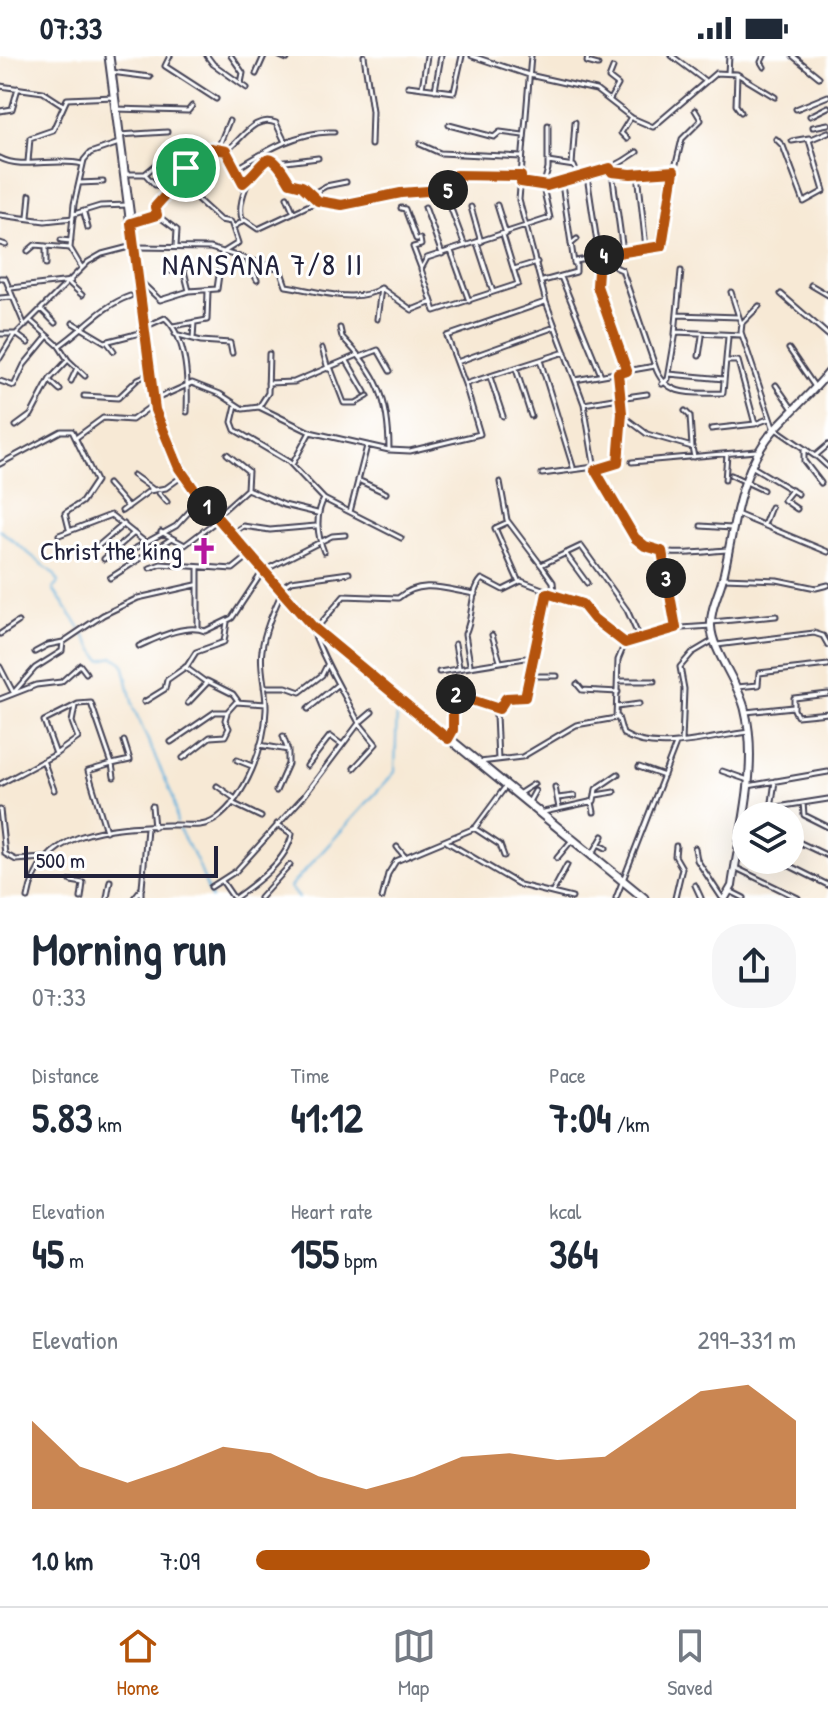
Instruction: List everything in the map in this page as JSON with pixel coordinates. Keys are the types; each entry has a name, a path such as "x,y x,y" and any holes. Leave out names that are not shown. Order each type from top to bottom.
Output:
{"main road":[{"path":"109,56 154,402 165,439 184,475 249,556 315,628 644,898"}],"street":[{"path":"170,56 165,66 216,99"},
{"path":"231,56 243,73 241,83"},
{"path":"256,74 264,56"},
{"path":"280,56 287,59"},
{"path":"364,56 372,111 371,145"},
{"path":"422,88 427,56"},
{"path":"435,90 441,56"},
{"path":"408,86 454,91 462,56"},
{"path":"472,56 529,75 590,88 610,99 631,117 655,127 704,80 716,73 737,74 775,97"},
{"path":"531,56 519,200 543,281 546,302 584,404 595,467 635,538 645,546 662,551 728,549"},
{"path":"588,56 587,62 598,65"},
{"path":"672,56 704,80"},
{"path":"728,73 729,56"},
{"path":"764,56 761,63 764,67"},
{"path":"793,56 819,77"},
{"path":"209,57 247,88"},
{"path":"610,99 618,85 609,78 613,68"},
{"path":"111,72 150,77"},
{"path":"737,74 736,105 741,112"},
{"path":"0,86 45,92 63,105"},
{"path":"0,111 12,109 18,88"},
{"path":"796,109 828,96"},
{"path":"28,162 30,137 52,132 69,98 99,100 114,97"},
{"path":"116,109 188,111 192,106"},
{"path":"810,116 828,107"},
{"path":"574,263 662,246 682,139 701,120 695,110"},
{"path":"627,139 621,133 631,117"},
{"path":"226,151 250,128 271,120 280,127 286,143"},
{"path":"218,148 229,121"},
{"path":"575,122 572,165 579,178"},
{"path":"813,127 828,124"},
{"path":"449,125 494,137 502,132 523,135"},
{"path":"421,268 427,258 550,218 543,187 548,162 548,125"},
{"path":"82,268 70,248 79,183 90,153 120,139 167,132"},
{"path":"236,169 286,143 316,132 334,132"},
{"path":"792,141 828,132"},
{"path":"776,139 783,146 804,202 824,191 809,138"},
{"path":"420,144 439,153 522,157"},
{"path":"176,246 177,230 157,215 155,207 186,168 210,148 218,148 226,151 245,182"},
{"path":"611,170 637,152"},
{"path":"180,156 186,168"},
{"path":"0,158 28,162 59,159 84,164"},
{"path":"318,158 278,163 263,160 245,182 240,213 243,221 258,229 318,201 349,205 401,193 454,189"},
{"path":"198,159 212,174"},
{"path":"548,162 572,165"},
{"path":"278,163 290,183 302,186 318,201"},
{"path":"124,174 145,174 157,164"},
{"path":"521,182 543,187 611,170 638,173 674,171"},
{"path":"611,170 623,252"},
{"path":"638,173 646,248"},
{"path":"145,174 158,186 176,179"},
{"path":"465,246 450,206 455,202 454,175 521,176"},
{"path":"587,176 599,256 597,286 627,371"},
{"path":"176,179 220,220 231,222 238,243 222,253"},
{"path":"79,183 103,182"},
{"path":"310,195 326,186 346,182"},
{"path":"543,281 576,272 561,183"},
{"path":"28,217 30,195"},
{"path":"287,197 293,211"},
{"path":"0,215 45,221 98,207 128,205"},
{"path":"401,208 405,209 416,239 420,239 421,245 413,247 436,312 518,284 497,205"},
{"path":"425,207 442,254"},
{"path":"471,207 493,292"},
{"path":"84,213 88,228"},
{"path":"131,223 157,215"},
{"path":"234,227 243,221"},
{"path":"571,244 577,239"},
{"path":"61,240 71,241"},
{"path":"0,243 6,245"},
{"path":"28,251 35,245 70,248"},
{"path":"46,246 46,264"},
{"path":"0,358 15,334 82,268 102,254 133,246 210,248 280,269 286,286 339,295 375,292 381,288"},
{"path":"451,251 469,301"},
{"path":"137,280 146,283 159,300 189,291 220,287 222,253"},
{"path":"614,254 615,267 622,270 662,384 676,392 722,393 728,337"},
{"path":"248,261 257,280"},
{"path":"514,269 537,262"},
{"path":"171,271 184,271 189,291"},
{"path":"662,384 669,374 681,271"},
{"path":"0,278 4,277 11,288 25,326"},
{"path":"561,277 584,325 601,375"},
{"path":"11,288 70,282"},
{"path":"70,282 82,295"},
{"path":"811,285 828,295"},
{"path":"381,288 406,303 411,310 433,302"},
{"path":"377,319 381,288"},
{"path":"173,326 208,318 208,290"},
{"path":"731,292 768,419 775,430 828,467"},
{"path":"781,294 828,335"},
{"path":"59,346 82,330 109,304 130,296"},
{"path":"0,298 14,297"},
{"path":"77,437 103,418 132,420 154,402 187,383 214,391 243,409 259,407 310,432 389,450 410,451 479,435 480,427 447,336 546,302"},
{"path":"741,324 759,306"},
{"path":"41,309 55,323"},
{"path":"677,315 739,317"},
{"path":"108,343 144,330 165,318 173,326 183,352 187,412"},
{"path":"31,321 59,346 85,376"},
{"path":"193,339 194,322"},
{"path":"73,323 108,343 114,351"},
{"path":"457,362 555,327"},
{"path":"340,328 342,337 358,356 386,402 389,450"},
{"path":"0,334 15,334 28,343"},
{"path":"175,334 230,343 232,353"},
{"path":"675,334 742,335"},
{"path":"699,356 702,334"},
{"path":"0,381 13,387 24,365 49,336"},
{"path":"322,348 344,403 356,403 367,394 347,361"},
{"path":"789,349 815,387"},
{"path":"268,383 294,382 378,350 390,371"},
{"path":"465,384 565,352"},
{"path":"259,407 268,393 269,354"},
{"path":"16,426 31,415 50,381 68,360"},
{"path":"540,360 573,468"},
{"path":"725,361 738,361 755,424"},
{"path":"575,380 655,366"},
{"path":"71,381 77,368"},
{"path":"516,369 531,416"},
{"path":"542,474 618,463 622,413 618,373"},
{"path":"669,374 724,379"},
{"path":"84,396 118,398 138,379 150,375"},
{"path":"746,802 749,732 746,712 711,624 731,528 760,451 775,430 827,375"},
{"path":"490,377 503,416"},
{"path":"50,381 60,390"},
{"path":"776,385 794,411"},
{"path":"584,404 647,394"},
{"path":"236,405 232,422 235,430 292,464 324,499 401,538"},
{"path":"685,411 690,416 694,457"},
{"path":"622,413 647,434 692,447"},
{"path":"711,429 755,424 768,419"},
{"path":"0,464 61,431 69,430 77,437 96,481 82,502 65,513 69,529"},
{"path":"292,464 310,432"},
{"path":"816,456 828,445"},
{"path":"350,512 367,446"},
{"path":"804,449 804,461 821,483"},
{"path":"632,462 760,451"},
{"path":"161,532 187,544 247,489 248,471 227,454"},
{"path":"725,480 727,454"},
{"path":"753,467 798,494"},
{"path":"133,475 167,502"},
{"path":"122,511 184,475"},
{"path":"731,475 763,490"},
{"path":"358,480 386,493"},
{"path":"500,482 508,522 553,582 554,593"},
{"path":"108,484 128,507"},
{"path":"247,489 284,505 318,513"},
{"path":"792,490 784,500 797,509"},
{"path":"134,549 176,526 201,499"},
{"path":"324,499 318,513 320,543 324,552"},
{"path":"764,525 771,507"},
{"path":"735,514 828,552"},
{"path":"59,535 110,515 145,542"},
{"path":"508,522 495,529 518,580 582,604 594,619 625,643"},
{"path":"91,552 124,524"},
{"path":"232,534 245,526 270,530 318,526"},
{"path":"701,526 731,528"},
{"path":"104,559 134,533"},
{"path":"139,646 164,635 198,627 205,631 227,622 241,607 263,571 320,543 345,535"},
{"path":"110,578 171,539"},
{"path":"541,565 577,545 582,548 627,610 639,637"},
{"path":"662,551 676,628"},
{"path":"565,553 587,583"},
{"path":"150,568 161,564 233,569 249,556"},
{"path":"198,567 198,627"},
{"path":"28,898 36,869 43,858 59,845 106,831 205,824 216,819 234,798 260,745 266,704 262,648 280,591 291,581 349,573"},
{"path":"723,578 777,580 816,588 828,585"},
{"path":"470,664 465,634 471,623 475,594 482,579 503,590 518,580"},
{"path":"35,652 63,642 113,611 145,596 196,585"},
{"path":"354,768 376,744 359,723 327,665 315,628 344,596 398,598 410,589 436,586 475,594"},
{"path":"498,760 496,721 499,709 506,698 524,699 547,593"},
{"path":"110,604 113,611"},
{"path":"749,732 676,744 633,740 623,734 617,707 619,654 625,643 676,628 776,616"},
{"path":"0,634 18,622"},
{"path":"144,702 165,689 167,680 185,667 197,651 224,642 227,622"},
{"path":"682,742 684,689 680,667 692,653 716,642 814,633 823,636 828,645"},
{"path":"492,635 500,661"},
{"path":"14,692 35,668 62,651 63,642"},
{"path":"455,644 459,667"},
{"path":"439,672 470,664 532,657"},
{"path":"444,663 446,669"},
{"path":"0,699 14,692 62,682 80,665 86,673"},
{"path":"264,687 285,687 300,692 327,665"},
{"path":"737,687 758,685 759,673 828,665"},
{"path":"0,667 14,692"},
{"path":"185,667 233,694 238,701 266,704"},
{"path":"529,676 557,676"},
{"path":"188,703 207,681"},
{"path":"618,681 654,681"},
{"path":"308,709 338,684"},
{"path":"577,684 582,690 618,692"},
{"path":"448,739 453,730 451,694 499,709"},
{"path":"828,694 794,698 797,716 828,713"},
{"path":"183,758 210,737 225,736 229,728 225,720 227,713 238,701"},
{"path":"56,754 43,722 75,706 93,704 114,777"},
{"path":"617,707 639,704"},
{"path":"0,784 44,763 78,738 72,722 75,706"},
{"path":"746,712 794,708"},
{"path":"211,887 242,864 304,796 341,744 372,712"},
{"path":"171,742 213,713 227,713"},
{"path":"477,762 528,755 576,725 618,717"},
{"path":"276,791 289,761 283,736"},
{"path":"307,766 330,736 341,744"},
{"path":"106,831 88,773 89,769 130,761 124,741"},
{"path":"616,898 676,744"},
{"path":"260,745 287,748"},
{"path":"237,760 252,766"},
{"path":"44,763 54,790"},
{"path":"639,767 664,776"},
{"path":"722,771 748,783 828,772"},
{"path":"594,812 592,802 597,788 618,774"},
{"path":"772,802 775,781"},
{"path":"517,795 534,784"},
{"path":"217,786 234,798"},
{"path":"382,898 390,870 405,857 447,842 474,828 506,786"},
{"path":"555,787 559,808"},
{"path":"527,803 535,791"},
{"path":"596,795 614,792"},
{"path":"557,798 574,796"},
{"path":"804,803 828,799"},
{"path":"231,802 261,817"},
{"path":"541,815 592,802"},
{"path":"152,806 154,827"},
{"path":"0,810 1,846 7,857 16,860 43,858"},
{"path":"804,815 828,827"},
{"path":"222,881 234,898 263,877 289,844 292,834 277,824"},
{"path":"141,898 147,828"},
{"path":"474,828 500,845 504,856"},
{"path":"592,855 603,836"},
{"path":"557,858 572,840"},
{"path":"447,842 502,875 570,898"},
{"path":"598,844 606,848"},
{"path":"804,845 828,856"},
{"path":"675,898 682,868 674,854 676,846"},
{"path":"397,847 405,857"},
{"path":"695,848 697,860 724,898 730,891 733,874"},
{"path":"260,898 290,865"},
{"path":"552,894 567,865"},
{"path":"804,873 828,885"},
{"path":"748,874 798,898"},
{"path":"71,881 83,883 81,898"},
{"path":"107,898 110,881"},
{"path":"695,885 701,898"},
{"path":"134,898 141,889"},
{"path":"539,898 542,891"},
{"path":"730,891 744,898"}],"waterway":[{"path":"0,530 54,574 59,582 53,589 80,628"},
{"path":"82,632 101,660 114,657 123,663 133,706"},
{"path":"299,898 290,887 395,772 397,708"},
{"path":"134,709 173,797 177,823"},
{"path":"178,828 197,861 211,898"}],"place":[{"name":"Christ the king","path":"204,551"}],"district":[{"name":"NANSANA 7/8 II","path":"263,265"}],"route":[{"path":"210,148 218,148 226,151 243,183 260,162 270,160 278,163 290,183 302,186 318,201 342,205 401,193 454,189 453,177 456,175 521,176 521,182 544,187 610,168 612,172 631,174 674,171 662,246 599,256 597,286 627,371 618,373 622,413 618,463 595,467 595,470 635,538 645,546 662,551 676,628 625,643 594,619 582,604 547,593 524,699 506,698 499,709 453,694 450,696 453,730 448,739 316,629 201,499 179,468 160,428 155,410 131,223 157,215 155,207 178,181 174,178 186,168 210,148"}]}
